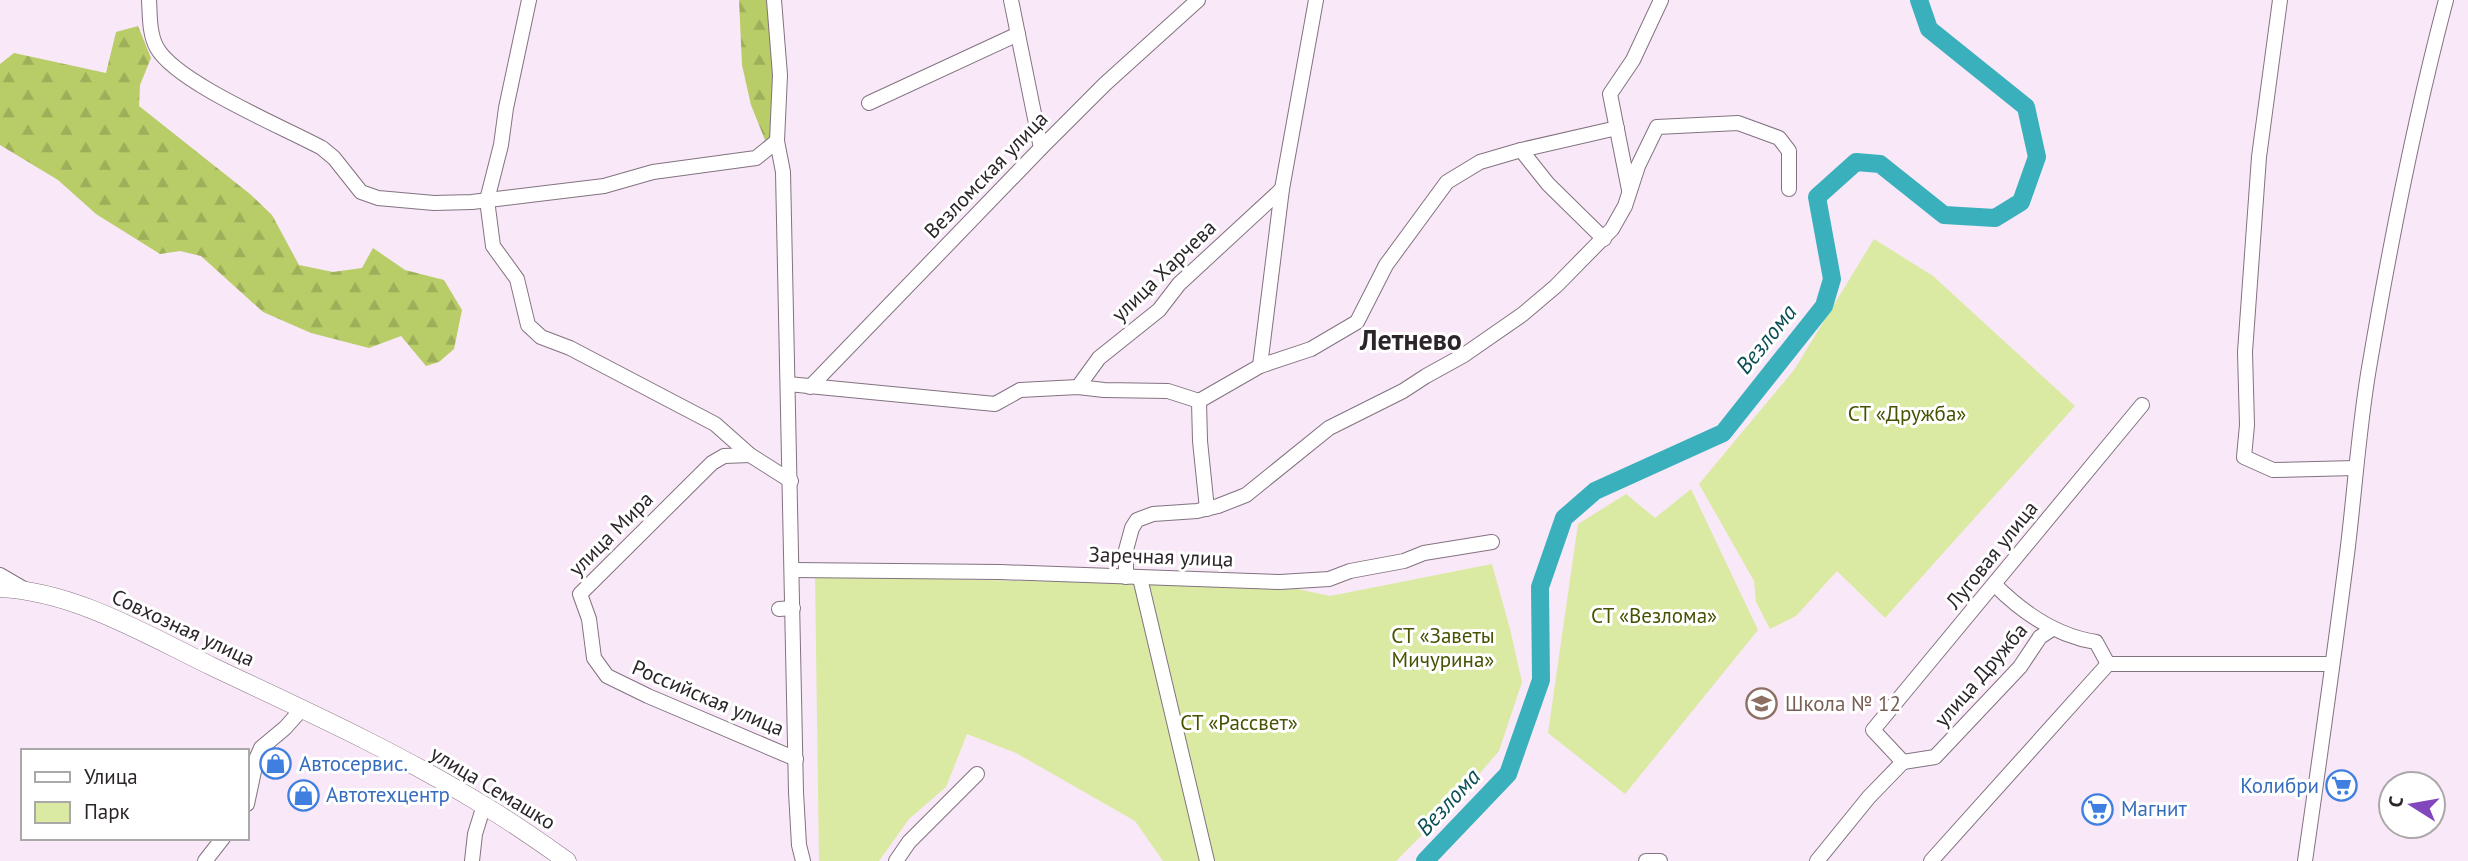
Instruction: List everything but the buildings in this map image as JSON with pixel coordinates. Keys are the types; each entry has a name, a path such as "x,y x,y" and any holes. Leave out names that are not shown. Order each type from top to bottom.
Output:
{"main road":[{"name":"Совхозная улица","path":"0,588 25,589 91,609 318,718"},
{"name":"улица Семашко","path":"318,718 424,771 484,805 567,861"}],"street":[{"path":"149,0 153,38 167,60 199,84 322,148 334,158 361,192 378,198 418,203 487,201 592,188 653,172 756,158 777,141"},
{"path":"529,0 506,108 501,145 487,201 492,246 517,279 528,325 555,344 570,348 708,421 750,455 791,481"},
{"path":"774,0 780,75 777,141 783,172 791,481 792,569 786,608 796,759 797,822 803,861"},
{"path":"1011,0 1041,148"},
{"name":"Везломская улица","path":"810,387 1105,84 1198,0"},
{"path":"1260,366 1282,189 1315,0"},
{"path":"1629,191 1610,94 1633,60 1661,0"},
{"path":"2280,0 2259,157 2245,352 2247,425 2244,457 2273,470 2355,468"},
{"path":"2305,861 2348,547 2355,468 2369,369 2430,57 2444,2"},
{"path":"869,103 1018,34"},
{"path":"1207,861 1126,550 1137,520 1153,514 1206,509 1246,495 1329,428 1403,391 1500,331 1556,286 1604,239 1621,216 1645,150 1657,127 1738,123 1779,138 1789,151 1789,190"},
{"path":"788,384 995,404 1020,390 1078,387 1168,391 1199,401 1260,366 1311,349 1357,322 1385,265 1447,182 1480,162 1617,128"},
{"path":"1620,143 1626,149 1645,150"},
{"path":"1521,150 1548,184 1604,239"},
{"name":"улица Харчева","path":"1078,387 1099,358 1159,310 1179,284 1282,189"},
{"path":"1199,401 1206,509"},
{"name":"Луговая улица","path":"1903,762 1873,730 2142,405"},
{"name":"улица Мира","path":"580,594 712,463 724,456 750,455"},
{"name":"Заречная улица","path":"792,569 1280,582 1329,579 1350,571 1404,561 1424,553 1492,542"},
{"path":"0,575 25,589"},
{"path":"1995,585 2052,629 2096,642 2108,664"},
{"name":"Российская улица","path":"580,594 589,619 594,658 607,676 796,759"},
{"name":"улица Дружба","path":"1903,762 1935,757 2020,667 2040,637 2052,629"},
{"path":"1932,861 2108,664 2332,664"},
{"path":"248,799 261,748 302,709"},
{"path":"1817,861 1869,797 1903,762"},
{"path":"896,861 909,842 977,774"},
{"path":"472,861 475,834 484,805"},
{"path":"205,861 221,840"},
{"path":"1646,861 1660,861"}],"green space":[{"path":"739,0 767,0 776,90 777,141 767,145 751,105 742,65"},
{"path":"138,26 151,58 140,85 139,106 250,194 272,215 299,265 333,272 362,268 373,248 405,270 444,280 462,310 454,349 439,362 426,366 401,336 369,348 311,333 263,312 201,256 180,251 160,254 96,214 58,180 0,145 0,64 14,53 106,73 116,32"},
{"name":"СТ «Дружба»","path":"1874,239 1933,276 2075,406 1885,618 1837,571 1796,616 1770,629 1756,602 1754,581 1699,484 1794,370"},
{"name":"СТ «Везлома»","path":"1691,489 1758,630 1625,794 1548,733 1578,524 1626,494 1655,518"},
{"name":"СТ «Рассвет»","path":"1492,564 1522,682 1499,751 1454,803 1396,861 1163,861 1135,821 1016,753 967,734 946,787 909,819 879,861 819,861 815,576 1288,587 1330,596"}],"waterway":[{"name":"Везлома","path":"1425,861 1508,774 1541,680 1540,587 1564,518 1595,491 1723,433 1824,306 1832,279 1817,197 1856,162 1880,164 1944,215 1995,218 2021,202 2037,157 2026,107 1929,29 1919,0"}],"place":[{"name":"Школа № 12","path":"1762,704"},
{"name":"Автосервис.","path":"276,764"},
{"name":"Колибри","path":"2342,786"},
{"name":"Автотехцентр","path":"303,795"},
{"name":"Магнит","path":"2098,809"}],"district":[{"name":"Летнево","path":"1411,340"}],"park label":[{"name":"СТ «Заветы Мичурина»","path":"1443,648"}]}
